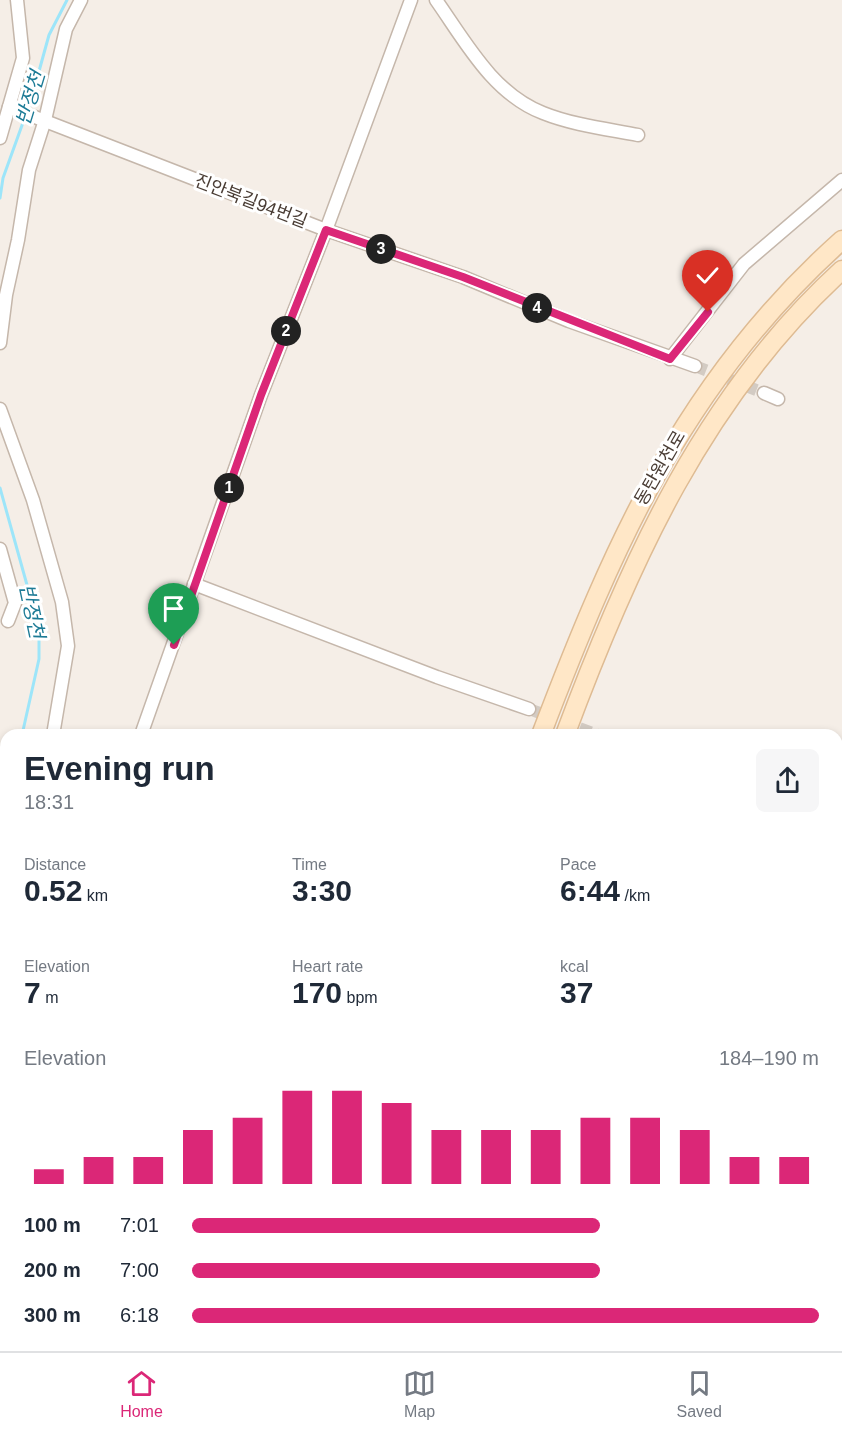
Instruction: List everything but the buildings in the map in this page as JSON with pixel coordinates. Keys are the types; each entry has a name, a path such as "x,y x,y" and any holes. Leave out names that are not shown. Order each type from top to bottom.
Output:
{"main road":[{"name":"동탄원천로","path":"543,729 629,523 680,433 742,343 777,303 842,240"},
{"name":"동탄원천로","path":"567,729 606,629 642,547 688,460 718,412 777,334 842,270"}],"street":[{"path":"0,138 11,108 23,58 17,0"},
{"path":"0,343 6,295 39,118 66,29 81,0"},
{"path":"143,729 261,395 326,230 411,0"},
{"path":"436,0 493,79 518,99 542,113 638,135"},
{"name":"진안북길94번길","path":"11,108 326,230 463,277 670,359 695,366"},
{"path":"670,359 744,264 842,180"},
{"path":"764,393 778,399"},
{"path":"0,409 33,500 62,602 68,646 54,729"},
{"path":"0,549 15,603 8,621"},
{"path":"194,584 437,677 529,709"}],"waterway":[{"name":"반정천","path":"28,111 49,35 67,0"},
{"name":"반정천","path":"0,198 3,178 25,117"},
{"name":"반정천","path":"0,488 39,628 39,659 23,729"}],"tunnel":[{"path":"695,366 764,393"},
{"path":"529,709 582,729"}],"route":[{"path":"174,645 261,395 326,230 463,277 569,321 670,359 684,345 708,312"}]}
